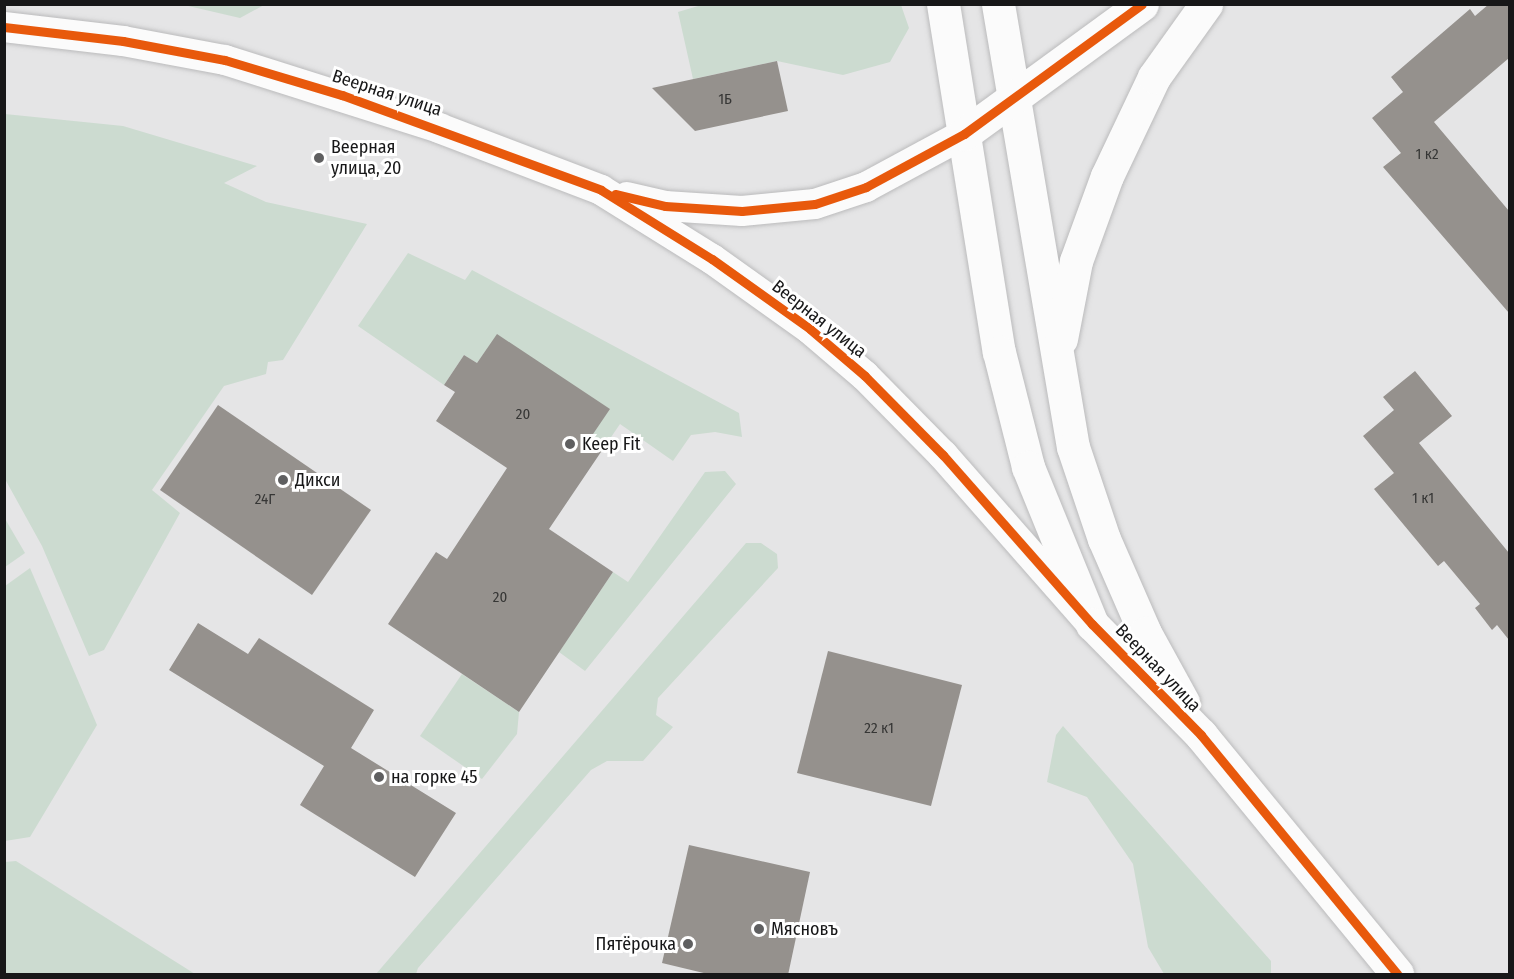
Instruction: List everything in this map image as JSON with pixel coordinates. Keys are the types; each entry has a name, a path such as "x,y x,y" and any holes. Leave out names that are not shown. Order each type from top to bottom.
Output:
{"street":[{"path":"943,4 999,352 1025,455 1057,546 1092,624"},
{"path":"998,4 1073,447 1104,539 1145,633 1201,735"},
{"path":"601,190 665,206 742,211 815,204 866,187 964,134 1142,4"},
{"path":"1057,361 1076,261 1107,176 1154,76 1206,4"},
{"name":"Веерная улица","path":"4,27 123,41 225,60 439,128 601,190 712,259 810,329 865,376 943,455 1092,624 1201,735 1397,975"}],"shaded area":[{"path":"264,4 240,18 184,5"},
{"path":"705,4 901,5 909,28 890,62 843,75 777,61 693,79 678,12"},
{"path":"5,114 123,126 257,166 224,183 266,202 367,224 283,360 268,362 266,374 224,386 152,490 180,513 104,650 89,656 42,546 5,479"},
{"path":"408,253 465,280 472,270 739,413 742,437 715,432 691,435 673,461 620,424 603,449 589,440 609,409 497,335 477,363 464,355 444,385 358,326"},
{"path":"725,471 736,484 585,671 559,652 613,572 628,582 705,472"},
{"path":"4,517 25,553 5,567 4,567"},
{"path":"746,543 761,543 777,554 778,568 658,698 656,715 673,727 643,761 607,761 591,770 418,968 416,974 376,974"},
{"path":"30,568 97,725 30,837 5,841 5,586"},
{"path":"462,674 519,712 517,734 482,779 420,736"},
{"path":"1063,726 1271,961 1271,974 1164,974 1148,947 1133,864 1087,797 1047,782 1056,735"},
{"path":"16,861 195,974 5,974 5,862"}],"building":[{"path":"1489,4 1509,4 1509,58 1434,122 1509,211 1509,313 1383,167 1401,153 1372,118 1403,92 1391,77 1470,9 1475,16"},
{"path":"777,61 788,111 695,131 652,88"},
{"path":"497,334 610,409 589,440 603,449 549,529 613,572 519,712 388,624 436,552 447,559 507,468 436,421 455,392 444,385 464,355 477,363"},
{"path":"1415,371 1452,416 1419,443 1509,553 1509,640 1497,625 1492,630 1475,608 1480,604 1444,561 1438,566 1374,489 1394,473 1363,436 1394,410 1383,397"},
{"path":"218,405 371,510 312,595 160,490"},
{"path":"198,623 248,654 259,638 374,710 351,748 456,813 415,877 300,805 324,766 169,670"},
{"path":"828,651 962,685 931,806 797,773"},
{"path":"689,845 810,872 788,975 712,975 662,963"}],"cycle path":[{"path":"615,194 665,206 742,211 815,204 866,187 964,134 1142,4"},
{"path":"4,27 123,41 225,60 342,95 601,190 712,259 810,329 865,376 943,455 1092,624 1201,735 1397,974"}],"place":[{"name":"Веерная улица, 20","path":"319,158"},
{"name":"Keep Fit","path":"570,444"},
{"name":"Дикси","path":"283,480"},
{"name":"на горке 45","path":"379,777"},
{"name":"Мясновъ","path":"759,929"},
{"name":"Пятёрочка","path":"688,944"}]}
